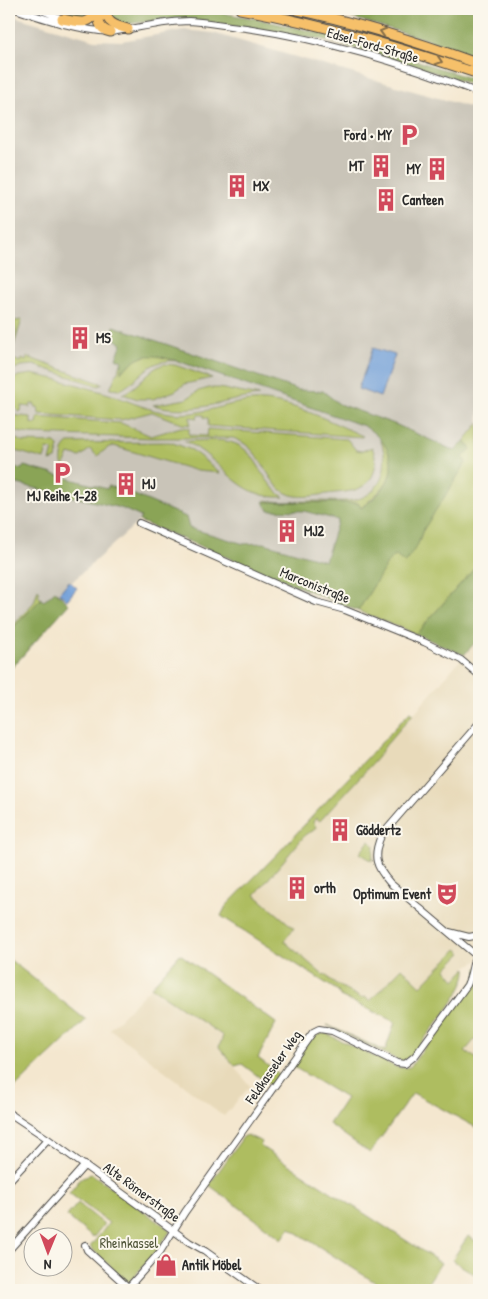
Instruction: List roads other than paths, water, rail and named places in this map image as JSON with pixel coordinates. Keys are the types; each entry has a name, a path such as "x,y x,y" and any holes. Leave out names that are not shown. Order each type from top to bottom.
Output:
{"highway":[{"path":"62,19 80,22 88,21 94,17 99,9"},
{"path":"99,9 98,20 101,26 110,32"},
{"path":"106,9 106,16 110,22 128,29"},
{"path":"240,9 354,34 479,76"},
{"path":"293,9 338,18 395,35 479,64"}],"street":[{"name":"Edsel-Ford-Straße","path":"15,9 80,28 110,32 189,21 283,34 400,64 479,93"},
{"name":"Edsel-Ford-Straße","path":"39,9 80,28"},
{"name":"Marconistraße","path":"139,523 316,602 345,610 424,642 461,660 479,675"},
{"path":"477,956 390,884 380,872 376,860 376,848 381,836 479,724"},
{"path":"447,932 469,937 479,935"},
{"name":"Feldkasseler Weg","path":"85,1245 87,1250 128,1289 160,1252 313,1032 319,1028 332,1031 398,1063 405,1064 415,1056 467,985 479,948"},
{"name":"Alte Römerstraße","path":"9,1113 260,1290"},
{"path":"10,1179 48,1139"},
{"path":"9,1250 85,1165"}],"water":[{"path":"373,348 395,355 380,397 358,389"},
{"path":"69,581 77,588 67,600 59,593"}],"place":[{"name":"Ford • MY","path":"409,135"},
{"name":"MT","path":"381,166"},
{"name":"MY","path":"437,169"},
{"name":"MX","path":"237,186"},
{"name":"Canteen","path":"386,200"},
{"name":"MS","path":"80,338"},
{"name":"MJ Reihe 1-28","path":"62,473"},
{"name":"MJ","path":"126,484"},
{"name":"MJ2","path":"287,531"},
{"name":"Göddertz","path":"340,830"},
{"name":"orth","path":"297,888"},
{"name":"Optimum Event","path":"447,894"},
{"name":"Antik Möbel","path":"166,1265"}],"park label":[{"name":"Rheinkassel","path":"129,1243"}]}
